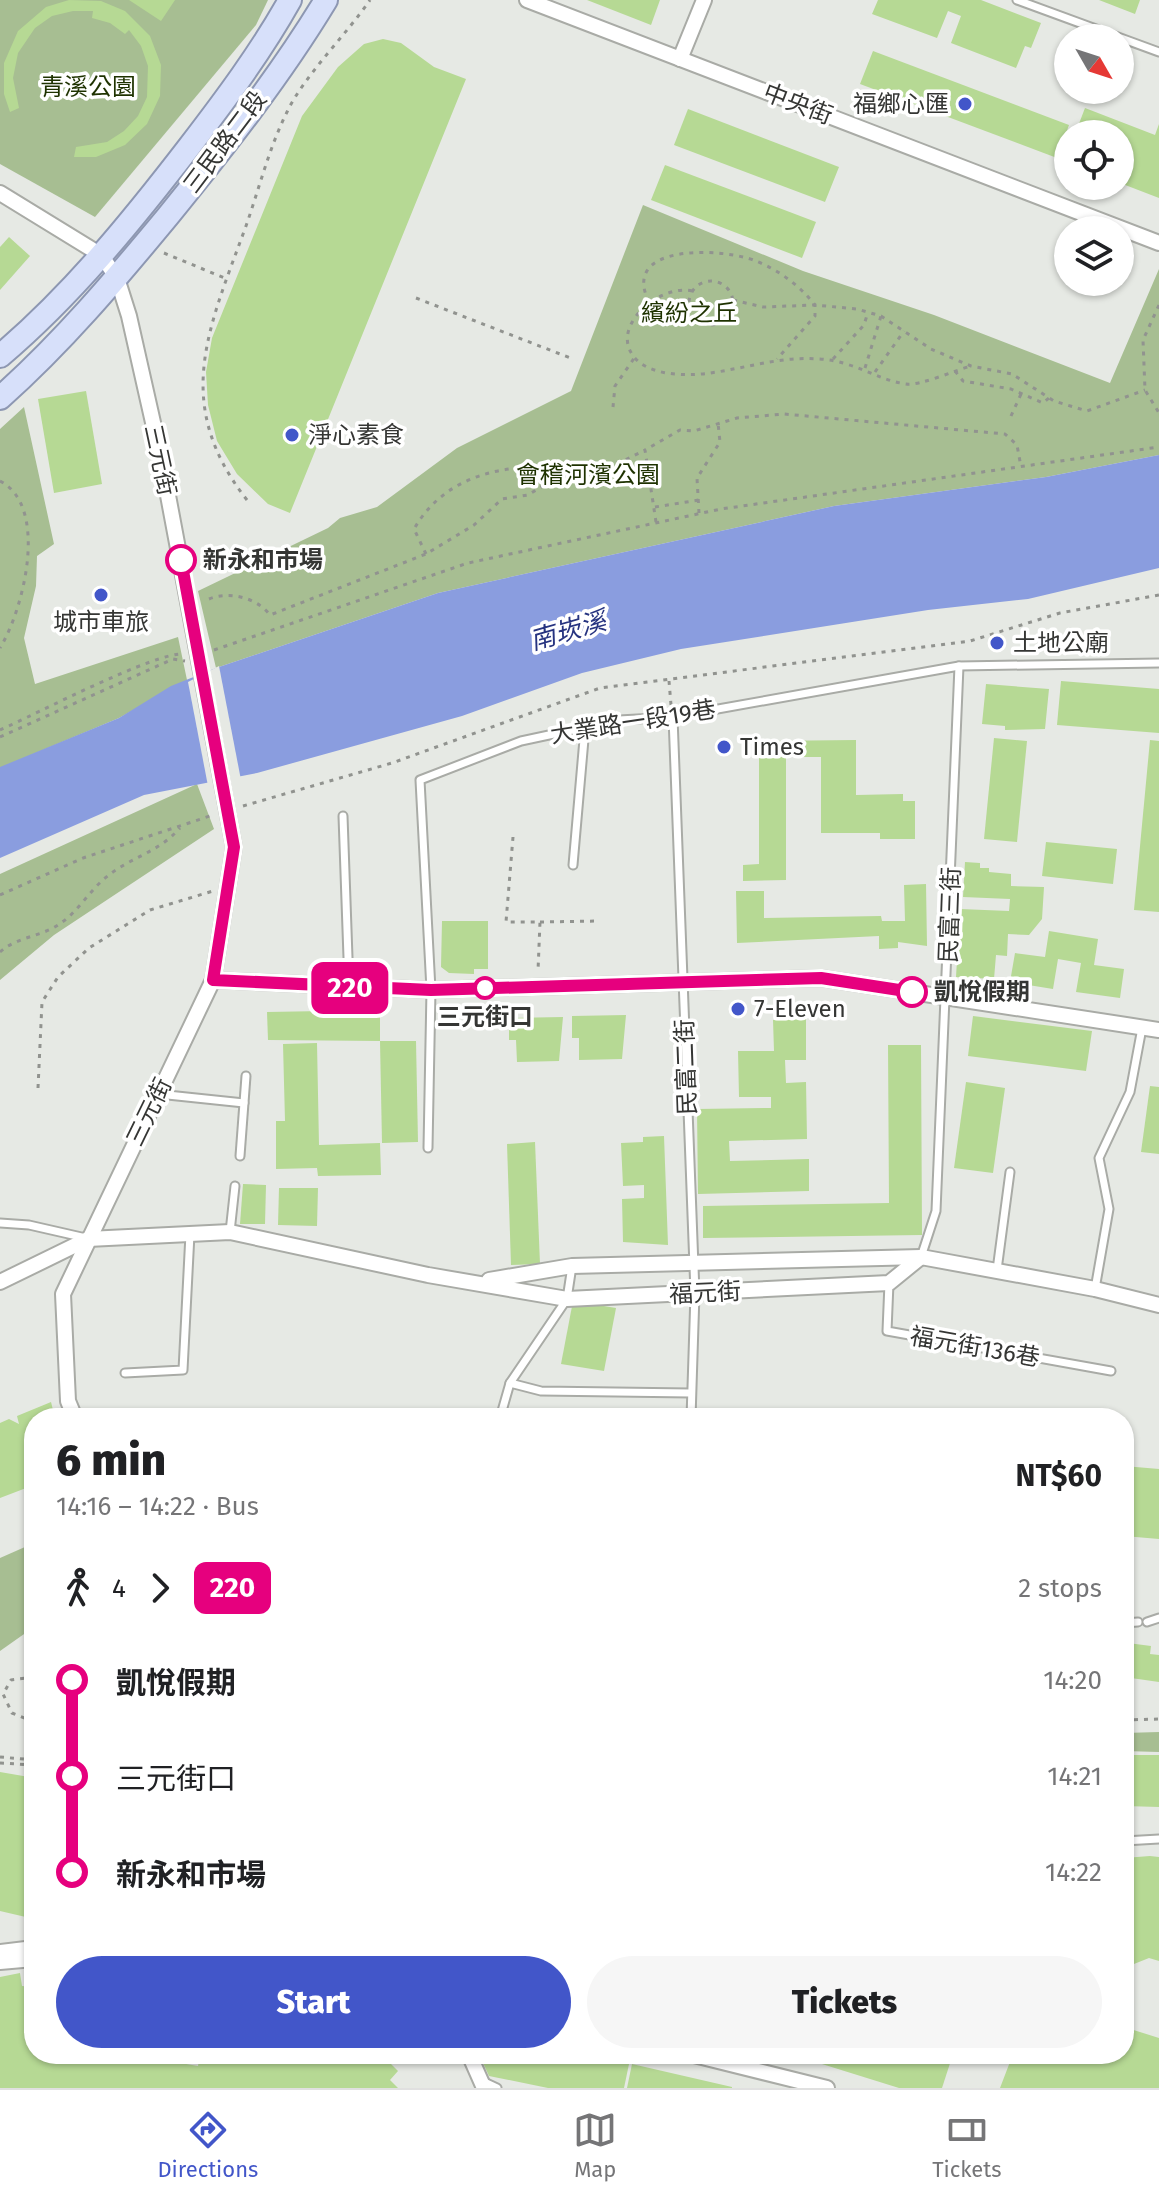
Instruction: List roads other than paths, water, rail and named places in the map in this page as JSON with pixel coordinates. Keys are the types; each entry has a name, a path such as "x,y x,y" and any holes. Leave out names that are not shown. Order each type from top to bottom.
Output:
{"main road":[{"name":"三民路二段","path":"0,356 34,327 101,255 225,99 290,0"},
{"name":"三民路二段","path":"0,398 47,356 117,278 211,163 326,0"}],"street":[{"name":"中央街","path":"527,0 1159,243"},
{"path":"680,59 704,0"},
{"path":"0,193 101,255"},
{"name":"三元街","path":"71,1408 63,1294 213,980 234,847 229,807 161,458 129,316 117,278 101,255"},
{"path":"213,980 431,990 821,978 1159,1030"},
{"name":"福元街","path":"88,1239 230,1232 428,1275 481,1281 567,1299 889,1283"},
{"path":"0,1282 88,1239"},
{"path":"889,1283 921,1257"},
{"name":"福元街","path":"481,1281 572,1266 921,1257 1095,1289 1159,1305"},
{"path":"0,1952 24,1949"},
{"path":"0,1962 24,1960"},
{"path":"473,2064 482,2084"},
{"path":"730,2064 827,2088"}],"lane":[{"path":"1017,0 1159,52"},
{"name":"大業路一段19巷","path":"431,990 420,780 521,741 619,720 673,717 959,666 1159,663"},
{"name":"民富三街","path":"921,1257 936,1211 959,666"},
{"name":"民富二街","path":"673,717 695,1293 691,1408"},
{"path":"573,865 585,728"},
{"path":"343,816 349,988"},
{"path":"428,1148 431,990"},
{"path":"1095,1289 1109,1209 1099,1158 1130,1092 1142,1028"},
{"path":"240,1156 246,1076"},
{"path":"158,1094 244,1103"},
{"path":"997,1270 1010,1172"},
{"path":"230,1232 235,1186"},
{"path":"0,1223 29,1225 88,1239"},
{"path":"125,1373 183,1370 190,1234"},
{"path":"503,1408 510,1383 567,1299 572,1266"},
{"name":"福元街136巷","path":"889,1283 887,1331 1111,1371"},
{"path":"510,1383 541,1391 690,1393"},
{"path":"1134,1622 1159,1618"},
{"path":"1134,1840 1159,1839"},
{"path":"482,2084 497,2088"}],"water":[{"name":"南崁溪","path":"1159,455 1159,568 1028,599 928,610 681,649 582,673 462,716 257,773 144,795 0,858 0,767 119,718 171,686 216,668 438,593 834,506 1046,477"}],"place":[{"name":"福鄉心匯","path":"965,104"},
{"name":"淨心素食","path":"292,435"},
{"name":"新永和市場","path":"181,560"},
{"name":"城市車旅","path":"101,595"},
{"name":"土地公廟","path":"997,643"},
{"name":"Times","path":"724,747"},
{"name":"三元街口","path":"485,988"},
{"name":"凱悅假期","path":"912,992"},
{"name":"7-Eleven","path":"738,1009"}],"park label":[{"name":"青溪公園","path":"88,87"},
{"name":"繽紛之丘","path":"689,313"},
{"name":"會稽河濱公園","path":"588,475"}]}
